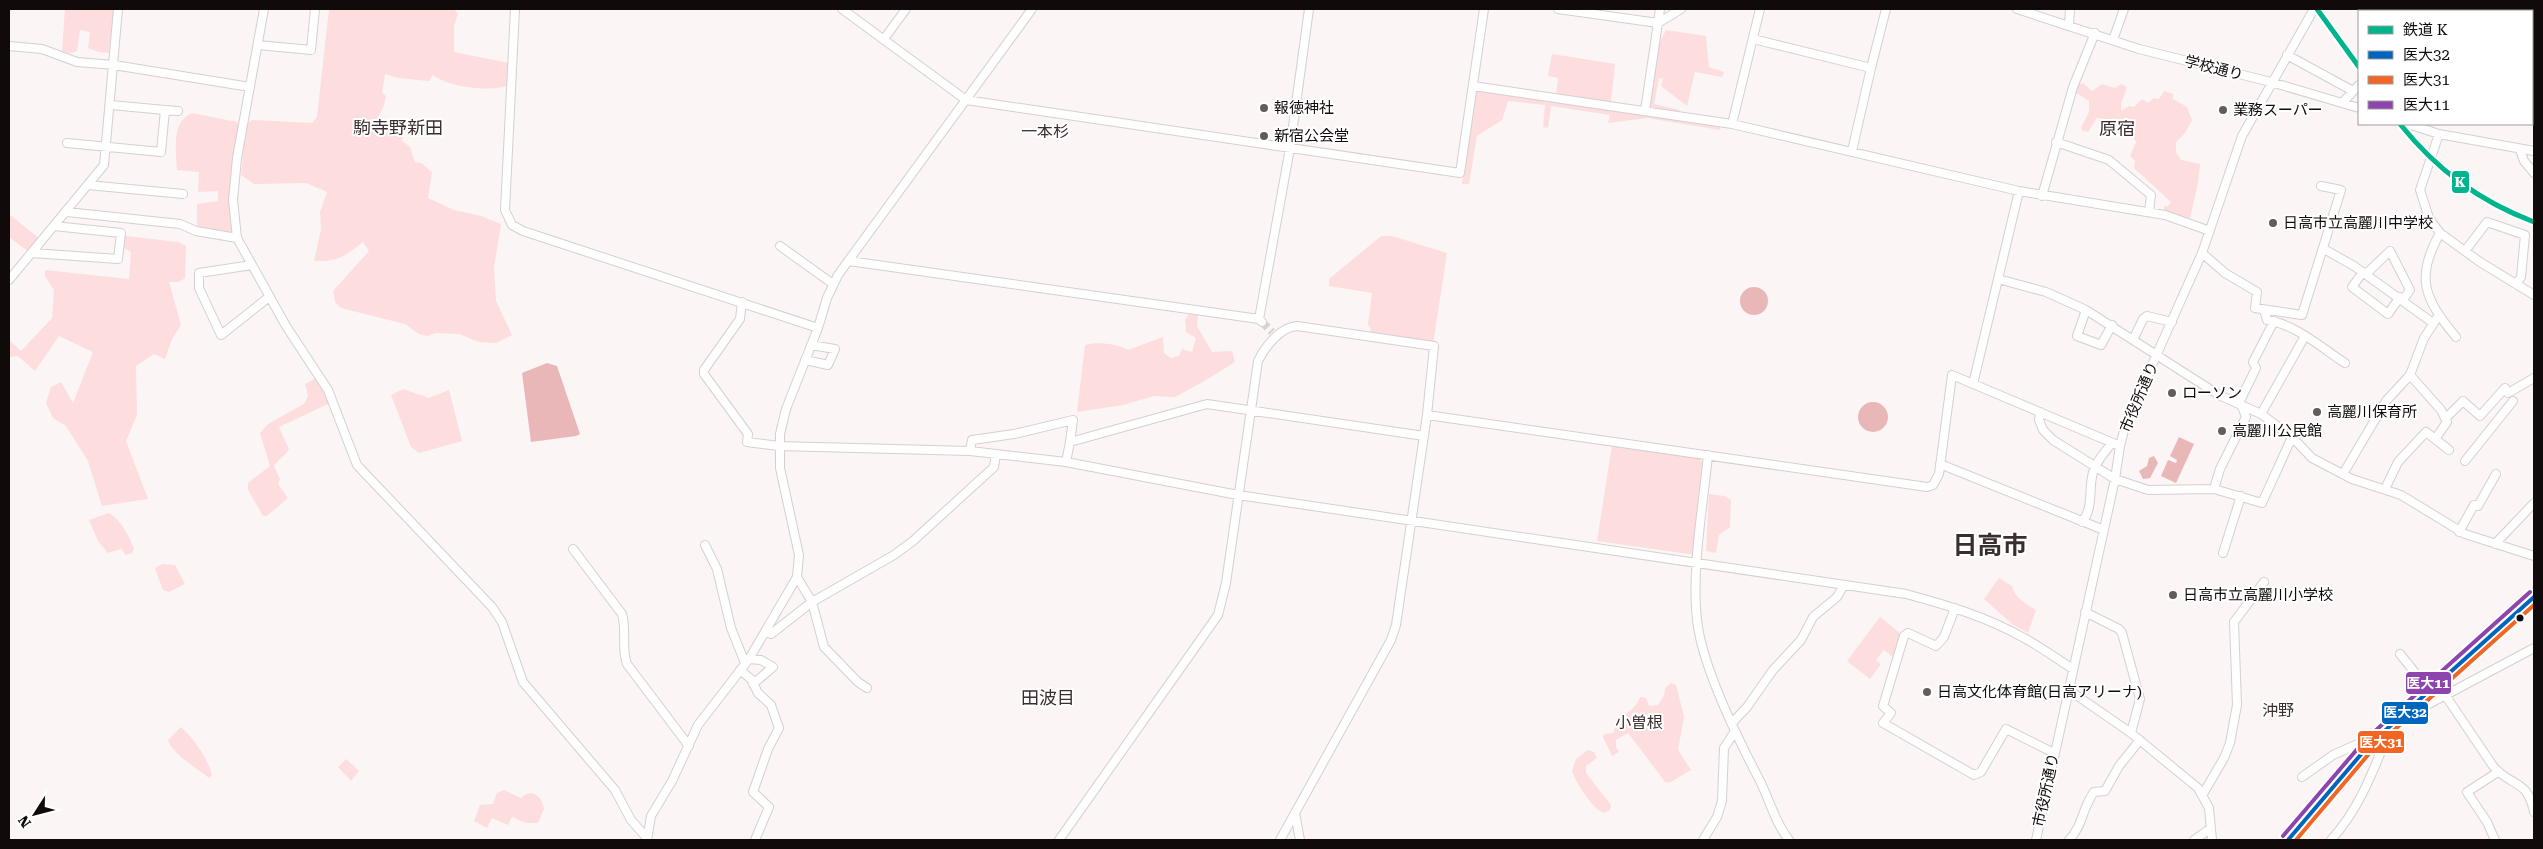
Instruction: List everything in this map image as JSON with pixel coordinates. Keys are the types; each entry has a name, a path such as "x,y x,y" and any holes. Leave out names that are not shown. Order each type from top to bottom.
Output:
{"street":[{"path":"9,280 104,165 108,148 118,9"},
{"path":"264,9 233,200 237,238 269,297 331,396 356,465 492,607 502,622 523,682 616,790 631,820 647,839"},
{"path":"258,45 311,50 315,9"},
{"path":"515,9 505,210 512,225 524,231 818,328"},
{"path":"842,9 966,100 1460,173 1484,9"},
{"path":"884,39 906,9"},
{"path":"647,839 651,816 672,781 709,709 745,664 797,577 799,555 780,468 779,446 786,409 833,284 1032,9"},
{"path":"849,261 1260,321 1290,148 1309,9"},
{"path":"1558,9 1658,23 1681,9"},
{"path":"1645,111 1660,9"},
{"path":"1732,124 1760,9"},
{"path":"1852,151 1886,9"},
{"name":"学校通り","path":"2017,9 2139,49 2271,82 2358,108"},
{"path":"2069,25 2070,9"},
{"path":"2113,40 2124,9"},
{"name":"市役所通り","path":"2036,840 2115,480 2116,445 2202,253 2242,136 2286,55 2314,9"},
{"path":"2042,196 2056,142 2074,87 2095,33"},
{"path":"1753,39 1871,68"},
{"path":"9,46 42,49 77,62 114,65 250,87"},
{"path":"2286,55 2353,91"},
{"path":"1472,86 1732,124 2042,196 2165,215 2210,231"},
{"path":"2343,102 2358,86"},
{"path":"111,105 178,111"},
{"path":"67,143 161,152 165,110"},
{"path":"2411,125 2439,134 2534,151"},
{"path":"2439,134 2420,190 2429,218 2440,233 2534,295"},
{"path":"2056,142 2109,160 2151,195 2149,212"},
{"path":"2520,150 2524,161 2534,174"},
{"path":"88,185 183,194"},
{"path":"2202,253 2226,273 2257,292 2255,308 2302,315 2341,190 2321,186"},
{"path":"1973,384 2019,191"},
{"path":"67,212 180,224 196,231 237,238"},
{"path":"2465,250 2487,222 2525,235 2521,276 2516,284"},
{"path":"32,253 118,259 121,233 54,226"},
{"path":"2440,233 2425,266 2426,291 2438,315 2456,337"},
{"path":"780,246 833,284"},
{"path":"2324,249 2402,298 2433,323"},
{"path":"2390,250 2410,290 2402,298 2388,314 2352,287 2364,273 2390,250"},
{"path":"252,265 199,273 199,288 221,335 269,297"},
{"path":"1998,279 2046,292 2086,310 2219,395 2261,414 2292,437 2312,458 2344,474 2385,489 2426,509 2459,532 2534,556"},
{"path":"742,302 740,320 706,366 704,374 748,434 747,442 779,446 970,451 1066,462 1238,495 1906,594 1955,608 2025,638 2073,669"},
{"path":"2086,310 2077,336 2101,345 2112,325"},
{"path":"2264,310 2267,320 2274,321 2305,336 2345,363"},
{"path":"2344,474 2386,401 2410,375 2424,338 2438,315"},
{"path":"2133,340 2143,319 2147,316 2172,322"},
{"path":"2214,489 2220,469 2246,418 2240,404 2256,368 2253,362 2274,321"},
{"path":"1059,840 1218,615 1226,583 1258,361 1274,334 1291,326 1297,326 1434,346 1427,416 1396,625 1391,640 1280,840"},
{"path":"2261,414 2305,336"},
{"path":"805,360 828,365 835,350 811,345"},
{"path":"1427,416 1927,487 1933,485 1940,464 1952,374 2116,445 2096,466 2092,476 2088,512 2082,522"},
{"path":"2410,375 2446,418 2447,422 2435,439"},
{"path":"2446,418 2463,401 2480,416 2506,390 2534,378"},
{"path":"2465,460 2513,401"},
{"path":"1070,442 1207,404 1424,436"},
{"path":"2040,412 2038,420 2043,430 2053,440 2115,480 2148,490 2214,489 2262,503 2292,437"},
{"path":"970,451 972,440 1014,434 1073,420 1066,462"},
{"path":"2385,489 2398,462 2426,432 2449,450"},
{"path":"765,632 771,634 812,602 894,555 913,541 994,468 996,454"},
{"path":"1708,455 1698,563 1696,610 1701,642 1734,727 1769,798 1782,832 1789,840"},
{"path":"1940,464 2104,530"},
{"path":"2459,532 2474,505 2478,506 2496,474"},
{"path":"2223,553 2241,496"},
{"path":"2495,544 2534,503"},
{"path":"705,545 717,569 731,628 753,684 758,694 771,705 779,728 768,749 753,792 769,807 755,840"},
{"path":"572,549 622,614 624,623 624,653 627,664 689,746"},
{"path":"797,577 812,602 824,647 867,688"},
{"path":"2203,794 2227,751 2237,706 2234,622 2264,582"},
{"path":"1703,840 1717,817 1722,801 1724,748 1734,727 1773,670 1801,640 1814,617 1837,597 1844,585"},
{"path":"2288,840 2369,745 2534,598"},
{"path":"1955,608 1944,637 1936,646 1908,633 1904,636 1883,706 1891,713 1882,723 1974,775 1981,772 2006,730 2054,753"},
{"path":"2086,612 2119,629 2122,633 2140,699 2131,733"},
{"path":"2405,712 2410,714 2534,648"},
{"path":"2400,654 2429,690"},
{"path":"745,664 761,660 773,667 753,684"},
{"path":"2437,683 2498,772 2526,788 2532,800 2534,812"},
{"path":"2068,690 2131,733 2190,780 2203,794 2209,808 2212,840"},
{"path":"2331,840 2348,821 2356,808 2389,732 2388,728"},
{"path":"2069,840 2079,828 2083,812 2094,792 2105,791 2119,766 2140,740"},
{"path":"2302,777 2333,755 2362,742 2366,742 2369,745"},
{"path":"2495,840 2487,822 2467,792 2498,772"},
{"path":"1296,812 1300,840"},
{"path":"2194,840 2211,828"}],"shaded area":[{"path":"65,9 114,9 109,53 88,48 90,32 80,30 77,51 72,53 62,52"},
{"path":"329,9 454,9 458,14 454,26 454,52 509,63 506,86 498,88 468,87 448,83 433,75 429,81 398,78 385,74 382,93 386,96 383,108 375,122 381,130 403,134 402,141 410,147 415,162 421,163 432,172 428,198 454,210 481,216 501,224 494,268 496,301 512,335 496,343 479,342 459,334 436,333 427,336 419,334 405,324 341,308 335,302 333,291 369,251 363,242 341,257 314,261 321,229 320,212 327,192 306,183 254,184 241,175 246,125 252,120 312,123 317,117"},
{"path":"1666,30 1706,36 1709,67 1724,72 1722,77 1695,72 1687,106 1661,86 1663,79 1659,78 1654,104 1680,110 1679,113 1648,108 1657,48"},
{"path":"1552,54 1615,64 1611,102 1556,95 1558,78 1548,76"},
{"path":"2083,83 2092,91 2102,84 2115,88 2121,84 2127,87 2121,104 2121,111 2129,106 2134,107 2142,99 2148,103 2154,98 2159,99 2164,91 2173,94 2173,99 2187,107 2192,120 2185,133 2176,142 2176,152 2181,160 2200,164 2190,218 2187,220 2164,212 2164,206 2168,206 2171,202 2134,168 2135,161 2130,156 2136,142 2130,133 2114,123 2097,118 2088,132 2083,131 2081,128 2089,112 2089,101 2075,92 2077,85"},
{"path":"1478,90 1720,127 1720,130 1647,118 1608,123 1610,115 1551,106 1548,128 1543,127 1545,105 1508,101 1502,120 1477,136 1469,184 1462,184 1476,92"},
{"path":"192,113 237,122 239,128 229,198 233,233 197,229 197,204 218,201 218,191 198,192 199,172 177,170 176,138 178,130 185,117"},
{"path":"9,214 40,239 29,252 9,237"},
{"path":"125,236 178,242 186,246 185,278 179,282 169,282 181,325 172,339 165,359 154,354 136,366 137,415 126,441 148,499 102,506 88,461 66,426 53,418 46,403 51,387 61,382 73,403 93,352 59,336 35,371 18,356 9,357 9,340 21,351 52,318 54,290 45,276 45,270 129,279 131,252 122,247"},
{"path":"1381,236 1392,236 1447,253 1433,344 1370,333 1371,328 1368,325 1372,293 1329,286 1329,279"},
{"path":"1754,287 1764,291 1768,301 1764,311 1754,315 1744,311 1740,301 1744,291"},
{"path":"1189,314 1198,315 1197,326 1212,352 1232,351 1235,362 1175,397 1154,396 1123,405 1077,412 1085,345 1095,343 1107,344 1128,350 1163,337 1164,353 1171,358 1179,356 1182,349 1192,352 1196,338 1186,332 1185,320"},
{"path":"547,363 557,366 580,434 531,442 522,373"},
{"path":"316,378 330,403 279,427 289,449 274,466 280,479 278,484 288,498 267,516 263,516 248,490 248,483 270,466 260,433 268,424 304,404 308,396 305,384"},
{"path":"403,389 429,398 449,390 462,441 419,453 411,447 391,395"},
{"path":"1873,402 1884,406 1888,417 1884,428 1873,432 1862,428 1858,417 1862,406"},
{"path":"2179,437 2194,444 2176,483 2161,476 2168,460 2176,463 2177,460 2170,456"},
{"path":"1612,445 1697,457 1704,464 1696,555 1597,541"},
{"path":"2154,456 2158,463 2150,478 2143,479 2139,471 2147,466 2149,458"},
{"path":"1709,494 1724,496 1731,500 1730,527 1719,535 1716,553 1706,551"},
{"path":"109,513 118,520 127,534 134,549 132,553 126,555 121,549 108,553 98,541 89,520"},
{"path":"162,564 175,565 185,584 169,592 163,590 155,568"},
{"path":"1999,578 2012,586 2018,597 2036,610 2028,633 2012,624 1984,599"},
{"path":"1880,617 1901,634 1894,658 1884,650 1876,660 1881,664 1870,679 1847,661"},
{"path":"1671,683 1676,685 1684,717 1678,750 1691,770 1666,783 1628,733 1616,740 1616,747 1619,752 1612,756 1603,737 1604,734 1613,733 1619,721 1635,706 1640,697 1646,698 1649,706 1658,705 1664,696 1665,688"},
{"path":"181,727 204,755 212,775 209,778 180,756 171,746 168,740"},
{"path":"1588,750 1594,752 1597,758 1586,766 1586,773 1611,805 1610,810 1604,813 1590,801 1572,771 1576,759"},
{"path":"346,759 359,771 351,781 338,767"},
{"path":"504,790 521,798 532,793 536,794 541,800 544,809 538,823 526,823 512,817 508,825 492,818 487,828 474,821 480,805 493,804 497,793"}],"tunnel":[{"path":"1262,322 1272,332"}],"rail line":[{"name":"K","path":"2317,9 2358,66"},
{"name":"K","path":"2401,125 2429,156 2460,182 2495,204 2534,222"}],"transit line":[{"name":"医大11","path":"2283,836 2365,740 2530,592"},
{"name":"医大32","path":"2288,840 2369,745 2534,597"},
{"name":"医大31","path":"2296,840 2373,749 2534,605"}],"place":[{"name":"報徳神社","path":"1264,108"},
{"name":"業務スーパー","path":"2223,110"},
{"name":"新宿公会堂","path":"1264,136"},
{"name":"日高市立高麗川中学校","path":"2273,223"},
{"name":"ローソン","path":"2172,393"},
{"name":"高麗川保育所","path":"2317,412"},
{"name":"高麗川公民館","path":"2222,431"},
{"name":"日高市立高麗川小学校","path":"2173,595"},
{"name":"日高文化体育館(日高アリーナ)","path":"1927,692"}],"district":[{"name":"駒寺野新田","path":"398,128"},
{"name":"原宿","path":"2117,129"},
{"name":"一本杉","path":"1045,131"},
{"name":"日高市","path":"1990,545"},
{"name":"田波目","path":"1048,698"},
{"name":"沖野","path":"2278,710"},
{"name":"小曽根","path":"1639,722"}]}
